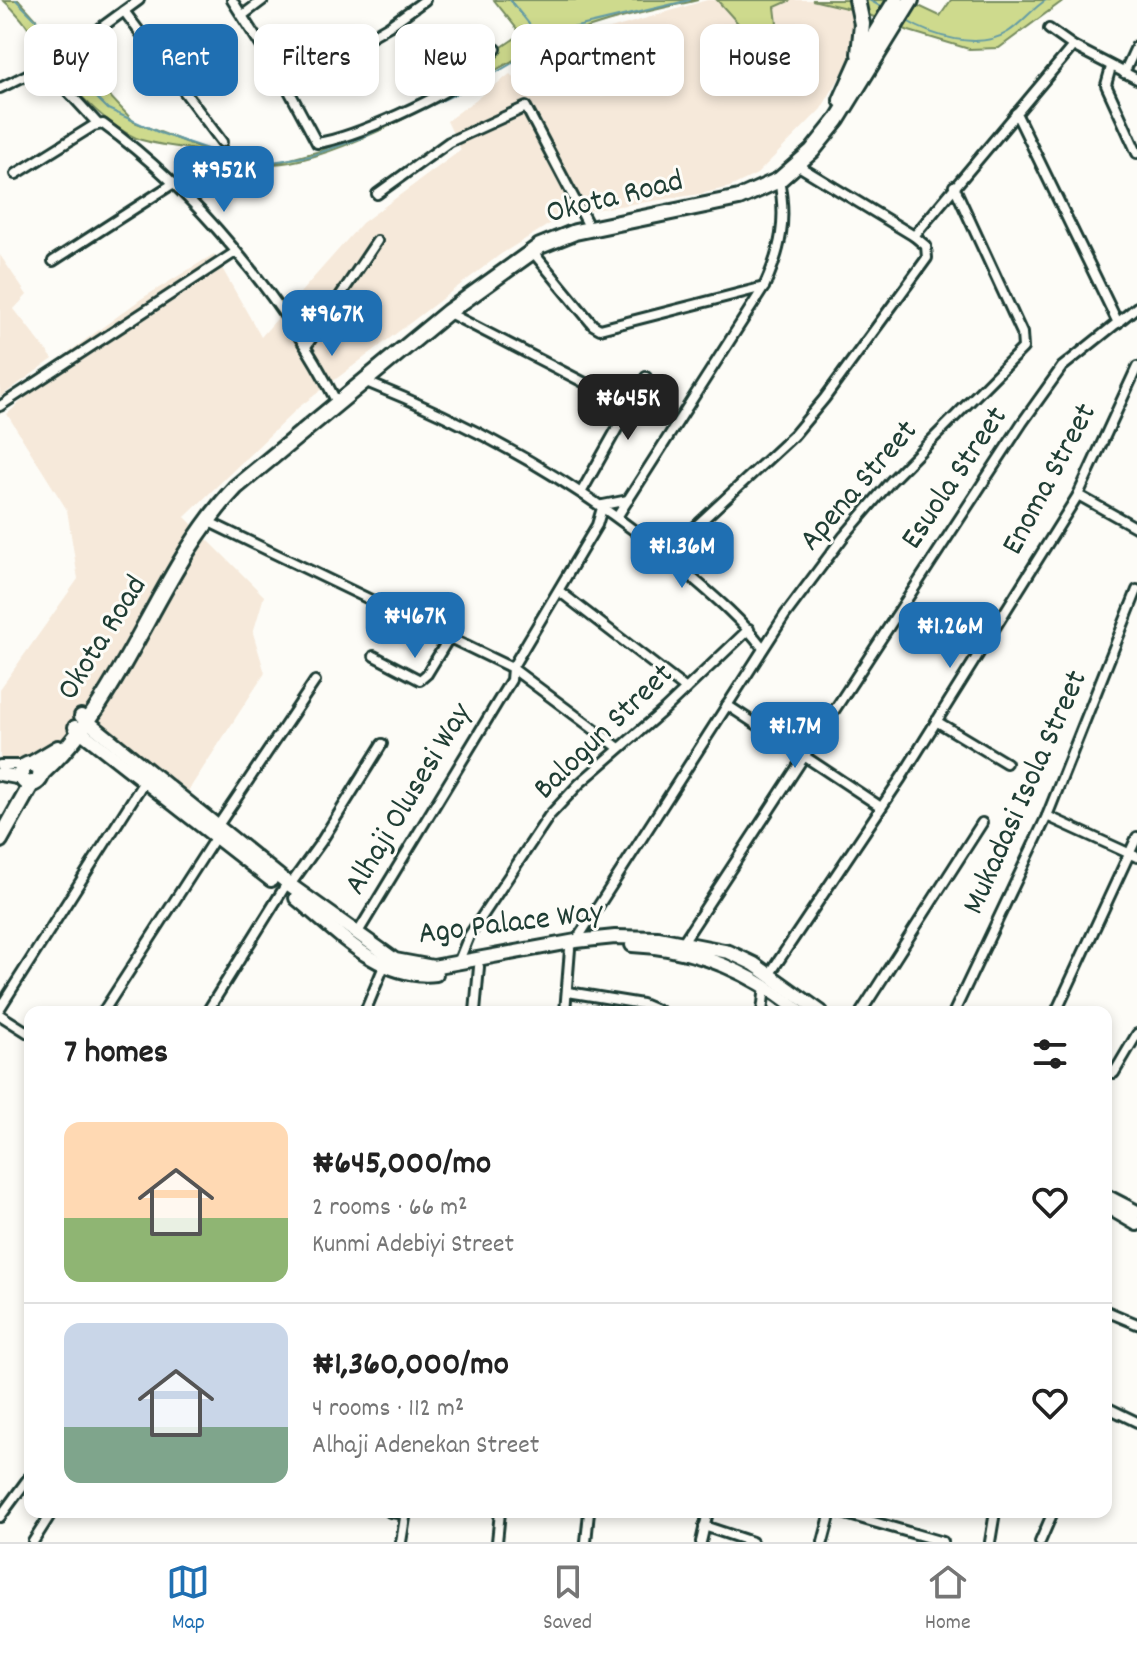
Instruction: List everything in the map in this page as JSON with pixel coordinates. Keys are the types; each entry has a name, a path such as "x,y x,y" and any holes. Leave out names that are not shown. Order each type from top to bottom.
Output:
{"main road":[{"path":"857,0 861,16 858,62"},
{"name":"Okota Road","path":"0,830 29,774 81,724 207,521 236,487 526,244 552,231 586,221 739,198 779,180 827,134 885,31 896,0"},
{"name":"Okota Road","path":"81,724 209,511 240,477 334,397 445,311 531,251 559,237 747,188 767,179 805,148 845,102 858,62 911,0"},
{"name":"Ago Palace Way","path":"81,724 145,780 287,887 384,966 416,976 479,967 573,945 620,944 675,949 767,980 794,1006"},
{"name":"Ago Palace Way","path":"81,724 215,833"},
{"path":"0,774 29,774 21,808 0,840"},
{"name":"Ago Palace Way","path":"287,887 401,962 433,967 636,937 683,942 729,952 767,980 811,1006"},
{"path":"1112,1199 1137,1212"},
{"path":"1112,1209 1137,1224"}],"street":[{"path":"106,24 139,0"},
{"path":"232,0 254,33"},
{"path":"243,15 263,0"},
{"path":"379,32 425,0"},
{"path":"124,11 222,142"},
{"path":"1049,29 1073,46 1137,79"},
{"path":"1124,73 1137,45"},
{"path":"911,234 1073,46"},
{"path":"292,96 313,139 320,143 423,102 475,72 496,49"},
{"path":"1111,67 1106,85 1137,153"},
{"path":"0,88 24,76"},
{"path":"73,96 103,126 174,183 307,345 334,397"},
{"path":"377,194 449,142 526,107 586,221"},
{"path":"1016,113 1118,323"},
{"path":"16,174 103,126"},
{"path":"666,554 794,435 927,258 926,246 911,234 797,165"},
{"path":"597,525 617,517 764,287 777,254 785,218 779,180"},
{"path":"53,261 174,183"},
{"name":"Apena Street","path":"573,945 763,648 844,536 880,493 1023,348 1022,333 954,186"},
{"path":"307,345 377,241"},
{"path":"531,251 593,325 600,329 764,287"},
{"path":"0,406 234,253"},
{"name":"Esuola Street","path":"683,942 1022,423 1062,367 1137,307"},
{"path":"445,311 589,385"},
{"name":"Enoma Street","path":"767,980 881,807 1078,495 1137,367"},
{"path":"582,491 646,377"},
{"path":"364,381 432,408 603,505 666,554 749,629 763,648"},
{"path":"1078,495 1137,528"},
{"path":"603,505 628,500"},
{"name":"Alhaji Olusesi Way","path":"357,934 511,680 512,668 597,525 603,505"},
{"path":"207,521 512,668 619,748"},
{"name":"Mukadasi Isola Street","path":"957,1006 1047,816 1137,590"},
{"path":"559,591 686,689"},
{"name":"Balogun Street","path":"457,964 469,936 549,816 749,629"},
{"path":"374,656 415,678 424,679 449,638"},
{"path":"107,1006 315,681"},
{"path":"727,705 881,807"},
{"path":"936,721 1006,763"},
{"path":"211,1006 382,744"},
{"path":"0,765 29,774"},
{"path":"0,1008 145,780"},
{"path":"1047,816 1134,855"},
{"path":"865,1006 982,823"},
{"path":"1059,1006 1134,855 1137,837"},
{"path":"566,1006 573,945"},
{"path":"367,1006 384,966"},
{"path":"476,1006 479,967"},
{"path":"763,1006 767,980"},
{"path":"568,992 647,1006"},
{"path":"0,1015 24,1030"},
{"path":"1112,1067 1137,1034"},
{"path":"1112,1314 1137,1324"},
{"path":"1112,1410 1137,1422"},
{"path":"0,1517 24,1484"},
{"path":"33,1542 48,1518"},
{"path":"401,1542 404,1518"},
{"path":"497,1542 499,1518"},
{"path":"586,1542 588,1518"},
{"path":"701,1542 706,1518"},
{"path":"823,1542 829,1518"},
{"path":"860,1518 943,1542"},
{"path":"990,1542 994,1518"},
{"path":"1040,1542 1050,1518"},
{"path":"704,1526 752,1542"}],"shaded area":[{"path":"707,0 717,0 739,24 700,24 700,96 819,96 819,24 776,24 775,7 791,0 812,0 859,11 855,52 821,109 757,174 730,187 700,194 566,214 501,254 299,407 185,517 264,596 253,633 265,673 179,805 83,744 32,766 0,763 0,689 78,579 67,510 7,414 59,368 69,352 141,299 214,254 261,337 362,223 461,150 447,121 481,96 495,96 495,85 510,74 511,96 684,96 684,24 627,24"},
{"path":"0,255 27,295 14,309 53,359 0,397"}],"green space":[{"path":"3,0 19,0 40,24 24,24"},
{"path":"494,0 698,0 600,24 513,24"},
{"path":"717,0 791,0 775,7 777,24 739,24"},
{"path":"812,0 906,0 940,16 951,0 1064,0 999,48 969,49 909,31 859,11"},
{"path":"511,41 511,62 495,71 495,52"},
{"path":"82,96 110,96 134,122 201,148 272,164 242,161 136,138"},
{"path":"430,96 448,96 367,136 300,160 272,164 320,151"}],"waterway":[{"path":"16,0 42,26 75,76 108,109 160,133 219,153 272,162 310,156 361,138 475,85 572,28 690,0"},
{"path":"510,0 529,24"},
{"path":"869,0 882,7"},
{"path":"905,20 942,36 983,40 1008,32 1046,0"}]}
